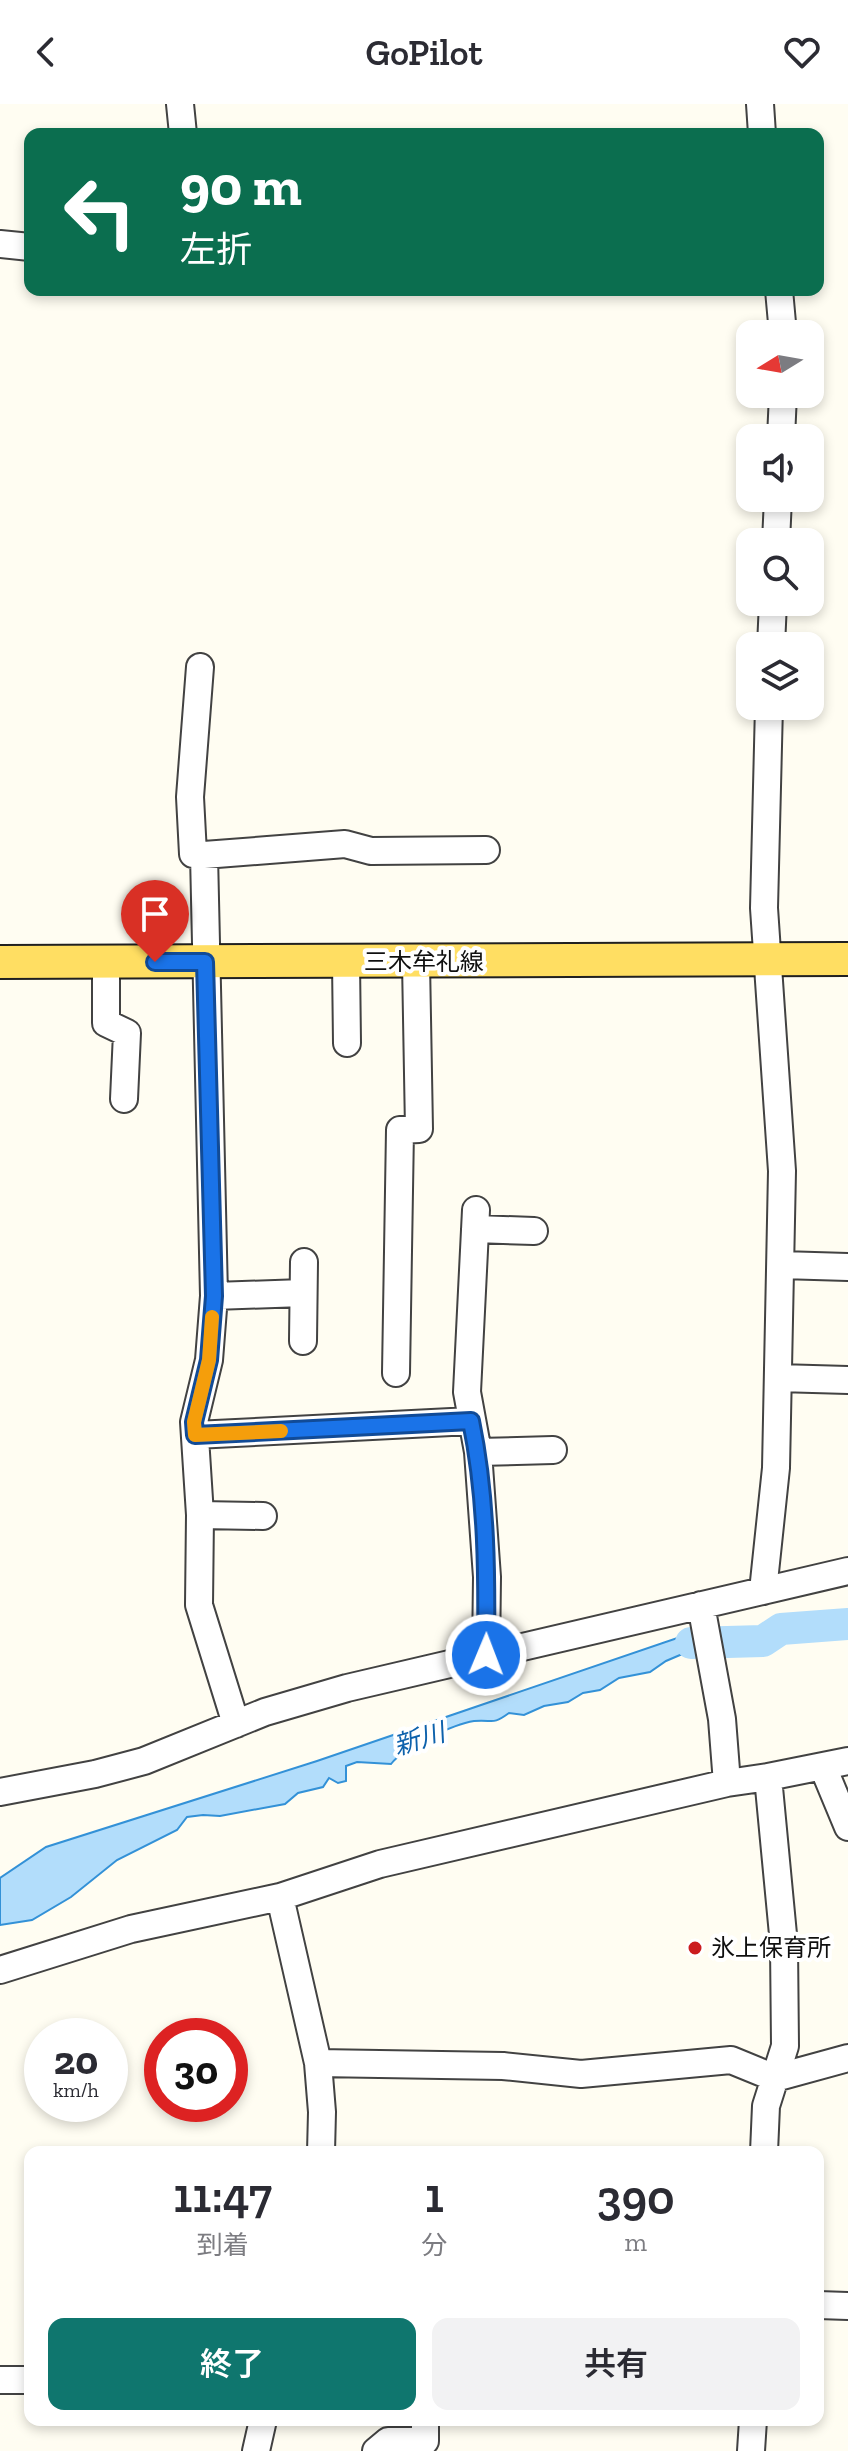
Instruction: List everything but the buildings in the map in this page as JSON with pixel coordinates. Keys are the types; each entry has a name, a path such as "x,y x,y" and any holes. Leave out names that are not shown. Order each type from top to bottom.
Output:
{"main road":[{"name":"三木牟礼線","path":"0,962 848,959"}],"street":[{"path":"180,104 182,128"},
{"path":"760,104 762,128"},
{"path":"0,244 24,246"},
{"path":"780,296 782,320"},
{"path":"200,667 190,797 193,854 345,844 371,851 486,850"},
{"path":"763,1591 776,1468 782,1171 764,908 769,720"},
{"path":"204,855 214,1296 209,1360 194,1422 200,1515 199,1605 236,1724"},
{"path":"106,962 106,1023 127,1033 124,1099"},
{"path":"346,962 347,1043"},
{"path":"396,1373 400,1130 419,1129 416,962"},
{"path":"486,1655 487,1577 478,1452 467,1392 476,1220 534,1231"},
{"path":"303,1341 304,1262"},
{"path":"781,1265 848,1267"},
{"path":"214,1296 303,1293"},
{"path":"778,1378 848,1380"},
{"path":"195,1435 471,1421"},
{"path":"478,1452 553,1450"},
{"path":"200,1515 263,1516"},
{"path":"0,1792 70,1780 144,1761 301,1701 486,1655 703,1616 763,1591 848,1571"},
{"path":"703,1616 722,1719 727,1783"},
{"path":"0,1970 131,1929 280,1897 380,1864 727,1783 836,1764 848,1827"},
{"path":"764,2146 766,2106 785,2046 784,1945 768,1777"},
{"path":"280,1897 318,2063 321,2146"},
{"path":"318,2063 503,2066 581,2074 731,2060 775,2078 848,2058"},
{"path":"824,2305 848,2306"},
{"path":"0,2380 24,2380"},
{"path":"256,2451 262,2426"},
{"path":"376,2451 388,2441 425,2441 425,2426"},
{"path":"751,2451 753,2426"}],"water":[{"path":"734,1629 736,1642 687,1652 650,1672 619,1678 600,1690 583,1693 568,1702 544,1706 524,1715 509,1713 495,1721 474,1721 454,1727 417,1744 391,1764 357,1762 346,1766 346,1781 338,1783 329,1778 323,1787 298,1793 285,1804 220,1816 187,1817 177,1830 117,1860 71,1897 32,1920 0,1925 0,1878 46,1847 317,1761 692,1633"}],"waterway":[{"name":"新川","path":"691,1643 763,1641 781,1629 848,1624"}],"slow traffic":[{"path":"212,1317 209,1360 194,1422 195,1435 281,1431"}],"place":[{"name":"氷上保育所","path":"695,1948"}],"route":[{"path":"155,962 205,962 214,1296 209,1360 194,1422 195,1435 471,1421 478,1452 487,1577 486,1655"}]}
